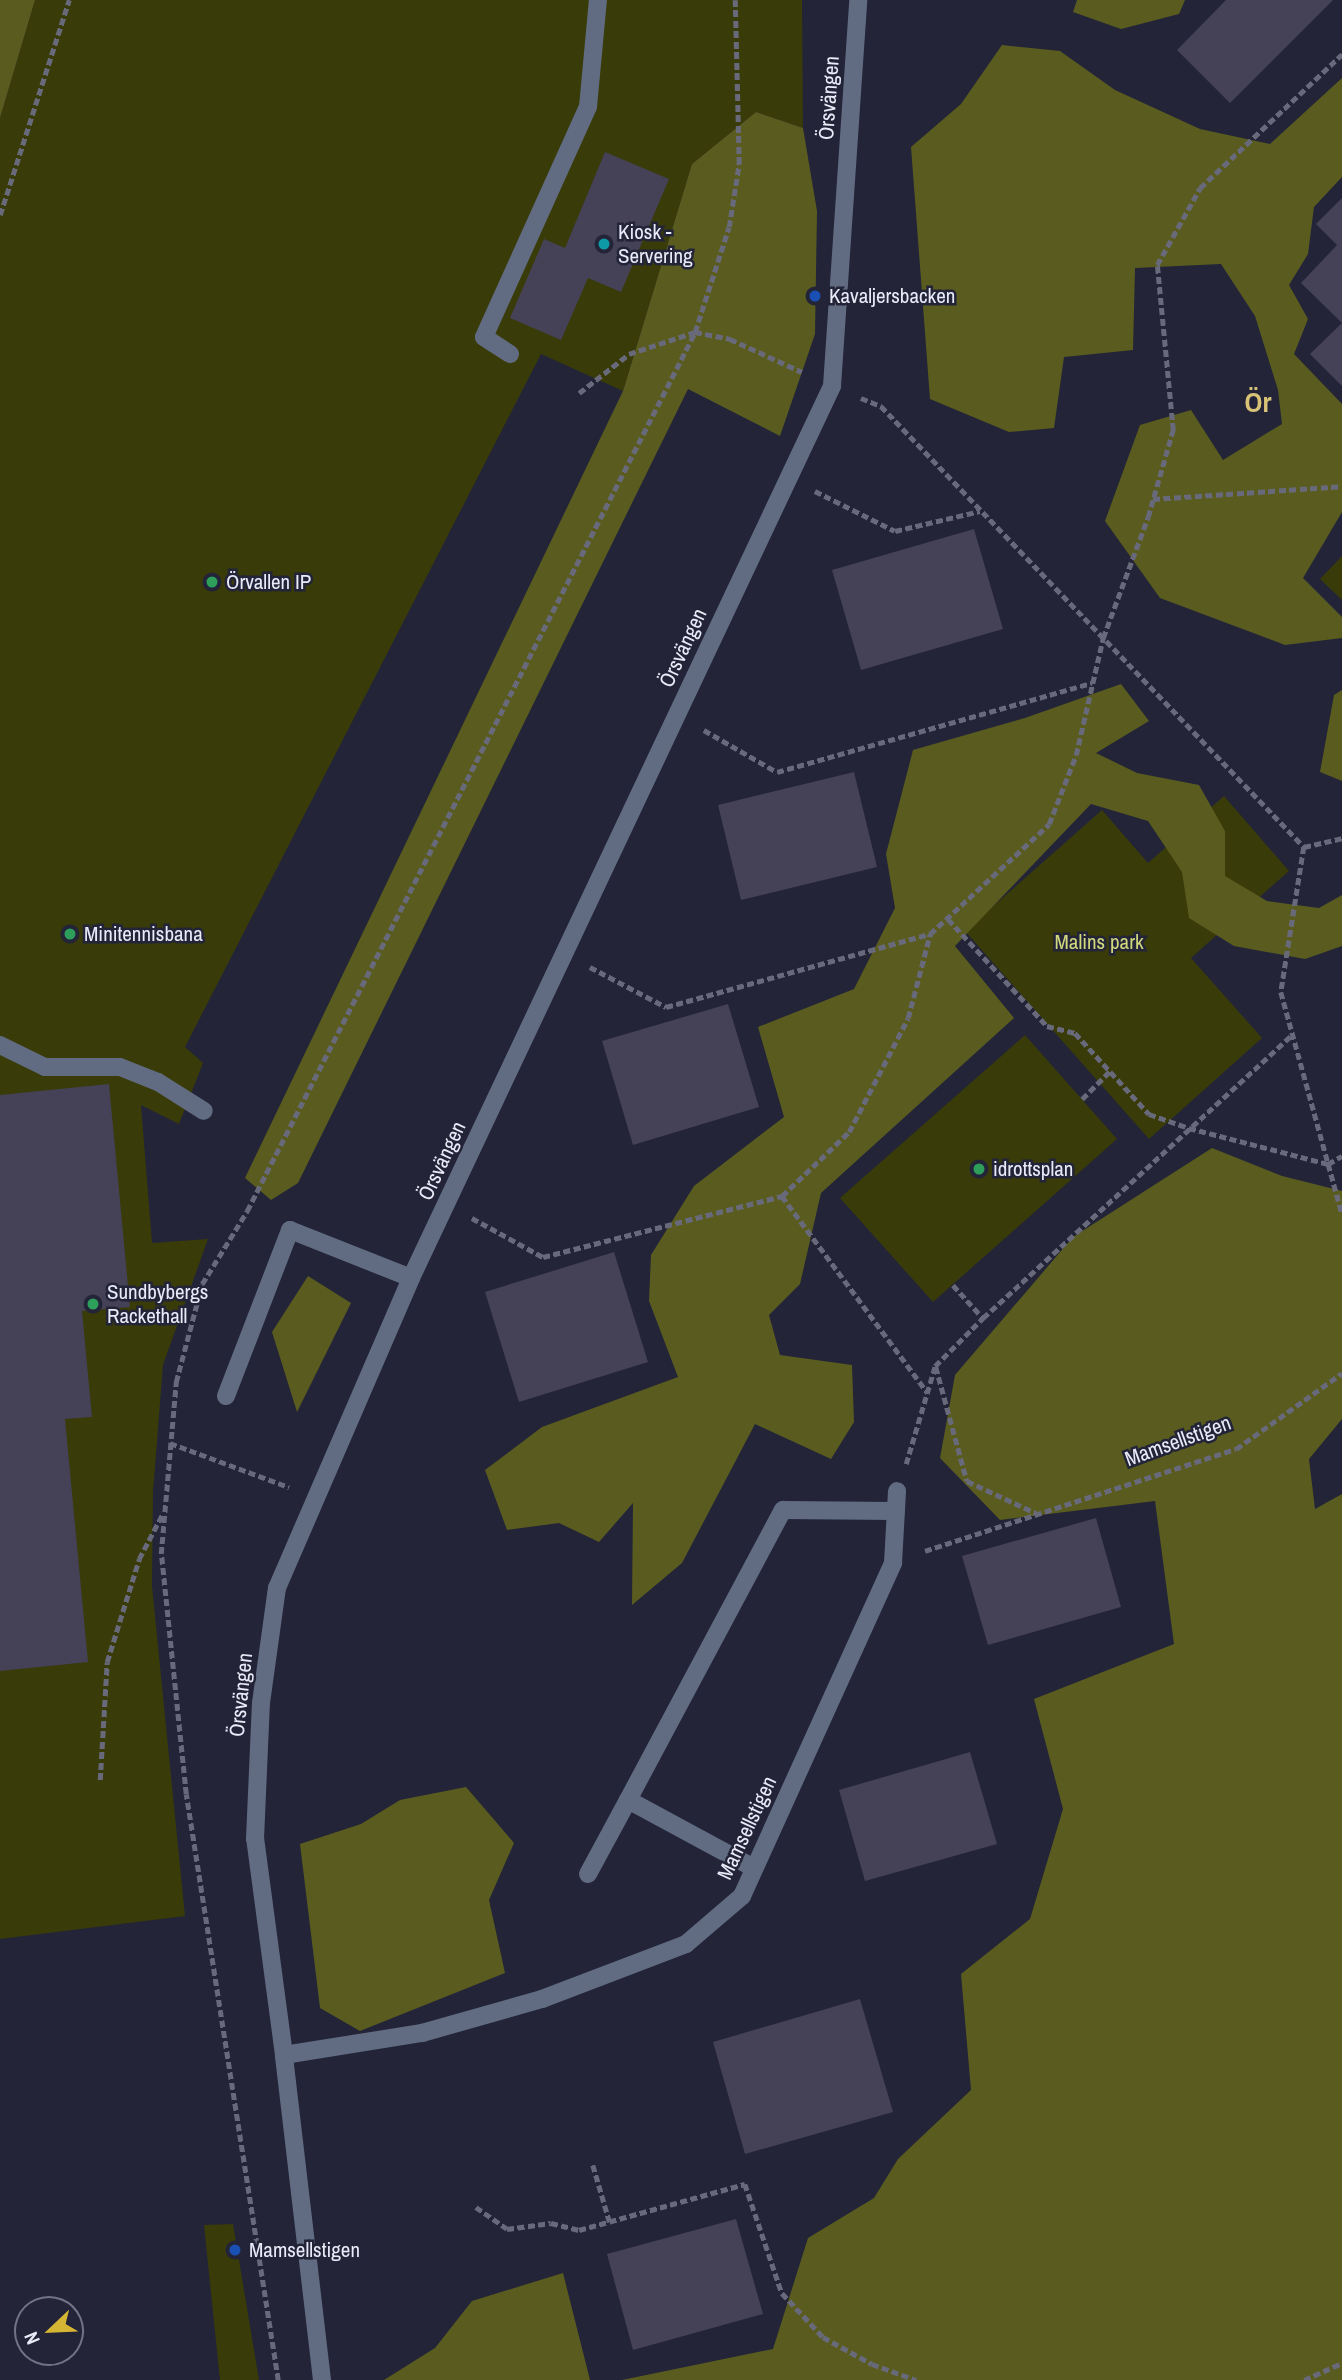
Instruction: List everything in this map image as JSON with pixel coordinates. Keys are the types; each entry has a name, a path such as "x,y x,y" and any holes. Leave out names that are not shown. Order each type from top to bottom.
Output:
{"street":[{"path":"510,354 484,337 588,107 598,0"},
{"name":"Örsvängen","path":"322,2380 284,2055 255,1839 261,1703 277,1588 411,1278 832,386 858,0"},
{"path":"0,1045 45,1067 120,1067 158,1082 204,1111"},
{"path":"226,1396 290,1230 411,1278"},
{"name":"Mamsellstigen","path":"284,2055 435,2029 542,1999 685,1944 741,1896 894,1563 897,1491"},
{"path":"588,1874 783,1510 896,1511"},
{"path":"628,1800 754,1868"}],"path":[{"path":"0,215 69,0"},
{"path":"278,2380 186,1794 161,1554 176,1382 202,1284 247,1210 695,331 729,227 739,164 735,0"},
{"path":"564,953 666,1007 930,934 1049,824 1076,755 1103,638 1153,499 1173,430 1157,264 1200,188 1342,54"},
{"path":"579,393 629,354 695,331 730,338 881,406 1304,847"},
{"path":"789,478 894,531 981,511"},
{"path":"1153,499 1342,486"},
{"path":"677,715 777,772 1093,683"},
{"path":"1304,847 1342,838"},
{"path":"1304,847 1281,992 1342,1214"},
{"path":"948,919 1047,1026 1075,1033 1149,1114 1189,1128 1328,1164 1342,1156"},
{"path":"446,1204 543,1257 782,1196 849,1132 908,1018 930,934"},
{"path":"897,1491 935,1366 983,1318 1293,1034"},
{"path":"1082,1099 1110,1071"},
{"path":"782,1196 928,1393"},
{"path":"953,1284 983,1318"},
{"path":"935,1366 967,1480 1037,1514"},
{"name":"Mamsellstigen","path":"894,1563 1236,1449 1342,1373"},
{"path":"169,1443 316,1497"},
{"path":"100,1780 107,1662 139,1559 164,1511"},
{"path":"593,2165 610,2223"},
{"path":"476,2207 507,2229 551,2222 579,2230 745,2184 782,2293 823,2337 872,2364 916,2380"},
{"path":"1304,2380 1342,2363"}],"green space":[{"name":"Örvallen IP","path":"35,0 802,0 803,128 756,112 692,164 623,391 541,354 185,1047 203,1063 179,1124 141,1105 152,1243 208,1239 163,1365 153,1492 152,1586 185,1916 0,1939 0,118"},
{"path":"1342,556 1342,600 1320,579"},
{"name":"Malins park","path":"1224,796 1289,871 1191,958 1262,1038 1149,1139 965,931 1102,810 1148,863"},
{"name":"idrottsplan","path":"1025,1035 1117,1139 933,1302 840,1198"},
{"path":"233,2224 259,2380 220,2380 204,2225"}],"shaded area":[{"path":"0,0 35,0 0,118"},
{"path":"1077,0 1185,0 1179,14 1121,29 1073,12"},
{"path":"1002,45 1060,51 1115,90 1200,129 1270,144 1342,78 1342,177 1314,207 1308,254 1289,285 1308,319 1294,354 1342,404 1342,512 1303,578 1342,617 1342,638 1285,645 1160,598 1105,521 1140,425 1191,410 1223,460 1282,424 1278,390 1255,316 1221,264 1135,268 1133,350 1064,357 1054,428 1009,432 930,399 911,147 961,104"},
{"path":"756,112 803,128 817,211 815,334 780,436 688,389 298,1183 271,1200 245,1178 623,391 692,164"},
{"path":"1121,684 1149,721 1096,753 1137,773 1199,785 1225,831 1225,876 1267,901 1319,908 1342,895 1342,946 1305,959 1234,946 1189,918 1182,872 1148,821 1091,804 955,946 1014,1018 821,1193 800,1284 769,1315 780,1355 852,1365 854,1422 831,1459 755,1424 682,1563 632,1605 633,1503 599,1542 559,1523 507,1530 485,1470 542,1427 678,1377 649,1301 651,1255 694,1186 784,1117 758,1027 854,989 895,908 886,854 913,750 1025,718"},
{"path":"1342,690 1342,781 1320,772 1334,695"},
{"path":"1212,1148 1282,1176 1342,1191 1342,1419 1309,1459 1315,1509 1342,1494 1342,2380 622,2380 773,2349 808,2238 874,2198 898,2159 971,2090 961,1974 1030,1919 1063,1809 1034,1699 1174,1644 1155,1501 1000,1520 940,1458 955,1375 1073,1237"},
{"path":"308,1276 351,1303 297,1412 272,1332"},
{"path":"466,1787 514,1843 489,1900 505,1973 360,2031 320,2008 300,1844 361,1824 400,1800"},
{"path":"563,2273 590,2380 384,2380 435,2348 472,2301"}],"building":[{"path":"1226,0 1333,0 1230,103 1177,50"},
{"name":"Kiosk - Servering","path":"605,152 669,179 621,292 588,278 561,340 510,318 544,239 565,248"},
{"path":"1342,198 1342,323 1301,283 1337,245 1316,224"},
{"path":"1342,323 1342,386 1310,354"},
{"path":"974,529 1003,629 861,670 832,570"},
{"path":"854,772 877,867 741,900 718,805"},
{"path":"728,1004 759,1107 633,1145 602,1041"},
{"path":"109,1084 130,1307 82,1311 92,1417 65,1419 88,1662 0,1671 0,1095"},
{"path":"614,1252 648,1362 519,1402 485,1292"},
{"path":"1096,1518 1121,1607 988,1645 962,1556"},
{"path":"970,1752 997,1844 865,1881 839,1790"},
{"path":"860,1999 893,2112 745,2154 713,2042"},
{"path":"736,2219 763,2314 633,2350 607,2254"}],"place":[{"name":"Kiosk - Servering","path":"604,244"},
{"name":"Kavaljersbacken","path":"815,296"},
{"name":"Örvallen IP","path":"212,582"},
{"name":"Minitennisbana","path":"70,934"},
{"name":"idrottsplan","path":"979,1169"},
{"name":"Sundbybergs Rackethall","path":"93,1304"},
{"name":"Mamsellstigen","path":"235,2250"}],"district":[{"name":"Ör","path":"1258,402"}]}
